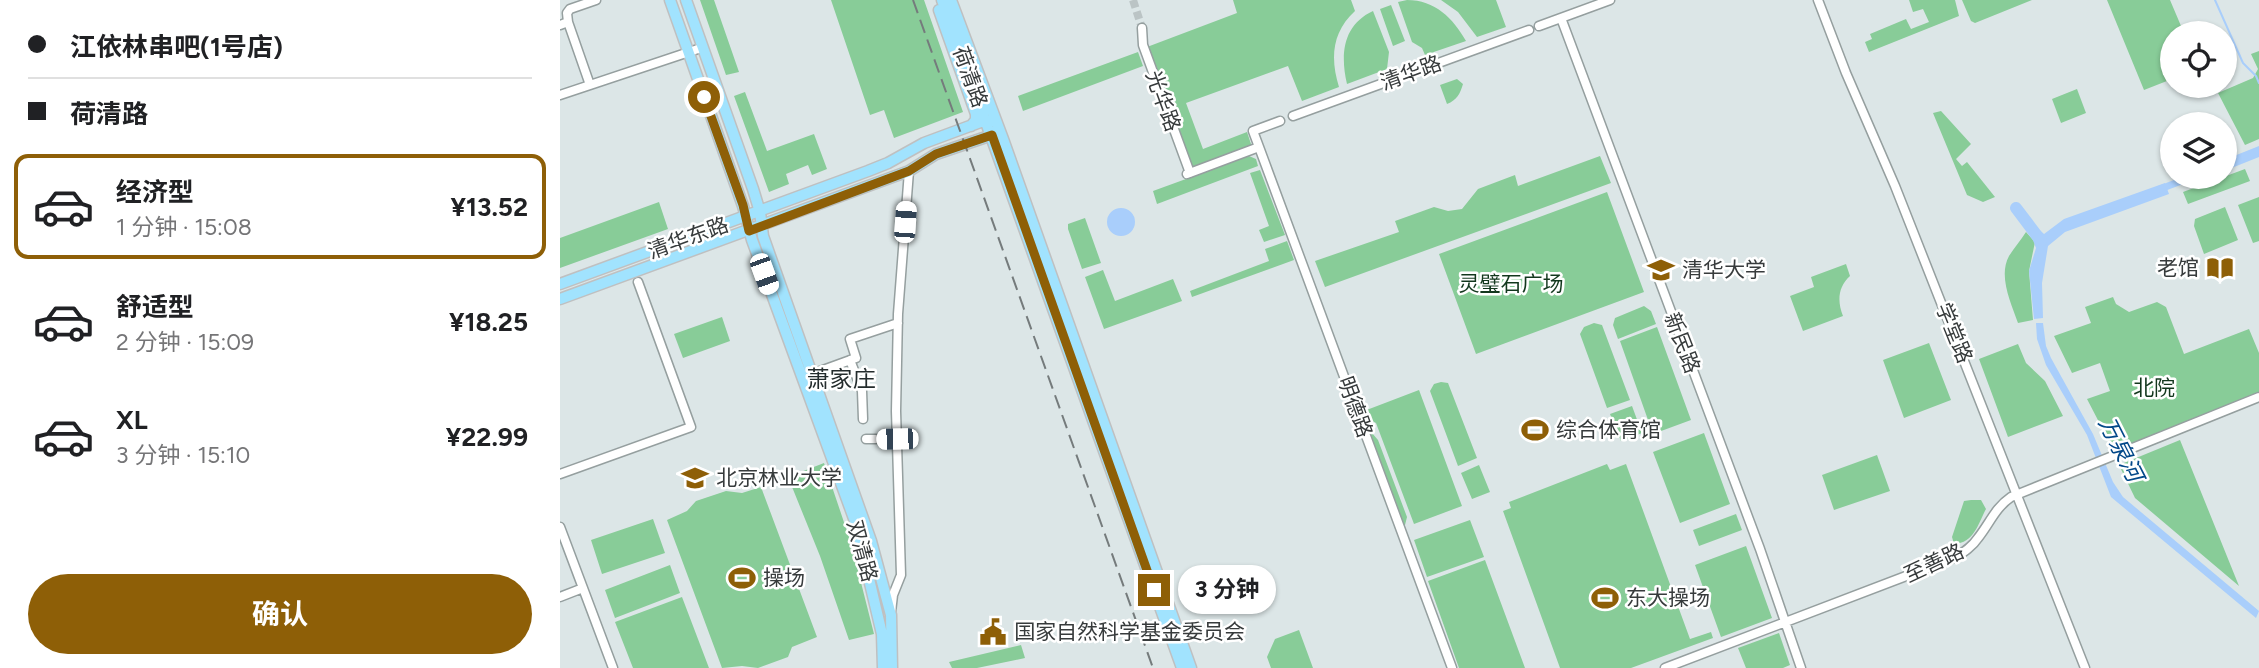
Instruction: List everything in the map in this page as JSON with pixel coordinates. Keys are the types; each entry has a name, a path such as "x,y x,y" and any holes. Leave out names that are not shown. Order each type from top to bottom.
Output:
{"main road":[{"name":"双清路","path":"670,0 751,236 856,524 881,634 883,668"},
{"name":"双清路","path":"686,0 760,212 762,231 871,541 891,615 892,668"},
{"path":"936,0 976,114 976,120 971,126"},
{"name":"荷清路","path":"942,0 1182,668"},
{"name":"荷清路","path":"951,0 1191,668"},
{"path":"986,120 997,125 992,135"},
{"name":"清华东路","path":"560,284 888,163 924,143 986,120"},
{"name":"清华东路","path":"560,299 751,236 909,171 936,154 992,135"}],"street":[{"path":"590,85 564,24 570,9 596,0"},
{"path":"1539,26 1610,0"},
{"name":"学堂路","path":"1818,0 1895,186 2085,668"},
{"name":"新民路","path":"1561,18 1801,668"},
{"name":"光华路","path":"1142,28 1143,45 1188,174 1259,147"},
{"name":"清华路","path":"1293,116 1529,30"},
{"path":"560,95 701,48"},
{"path":"1259,147 1253,131 1280,121"},
{"name":"明德路","path":"1259,147 1452,668"},
{"name":"双清路","path":"891,615 893,595 901,575 897,439 898,323 909,171"},
{"path":"560,474 691,427 638,282"},
{"path":"812,374 856,358 850,339 898,323"},
{"path":"850,360 862,391 863,419"},
{"name":"至善路","path":"1665,668 1956,557 1978,539 1998,507 2018,494 2259,397"},
{"path":"866,439 897,439"},
{"path":"560,527 612,668"},
{"path":"560,597 583,588"}],"green space":[{"path":"700,0 714,0 739,72 726,75"},
{"path":"831,0 924,0 963,112 894,138 884,110 870,115"},
{"path":"1233,0 1351,0 1355,11 1347,19 1335,46 1334,66 1339,87 1302,101 1288,66 1186,103 1203,149 1247,132 1252,147 1192,169 1147,47 1237,13"},
{"path":"1407,0 1435,7 1449,18 1466,41 1425,55 1422,48 1412,42 1398,2"},
{"path":"1441,0 1496,0 1506,27 1477,37 1458,12"},
{"path":"1909,0 1955,0 1959,16 1869,52 1865,42 1872,39 1870,34 1906,19 1911,29 1929,22 1923,9 1913,12"},
{"path":"1962,0 2032,0 1975,23 1971,21"},
{"path":"2107,0 2170,0 2179,21 2160,21 2160,84 2144,90"},
{"path":"1391,5 1405,41 1393,46 1380,9"},
{"path":"1373,11 1389,52 1387,69 1347,84 1344,62 1346,41 1355,24"},
{"path":"2259,51 2259,139 2245,145 2237,130 2237,112 2228,112 2221,98 2237,98 2237,85 2253,78 2258,69 2251,54"},
{"path":"1138,52 1143,66 1023,111 1018,96"},
{"path":"1457,79 1463,84 1461,91 1456,99 1447,104 1440,85"},
{"path":"2077,89 2086,113 2061,123 2052,99"},
{"path":"745,92 767,151 814,134 827,169 812,175 808,165 786,174 789,184 769,192 734,96"},
{"path":"1941,111 1971,144 1956,159 1962,166 1967,162 1995,197 1983,202 1967,195 1933,113"},
{"path":"1249,156 1256,159 1258,166 1157,204 1153,191"},
{"path":"1600,156 1611,183 1325,287 1315,261 1399,232 1395,221 1434,207 1448,211 1462,209 1478,189 1515,175 1518,186"},
{"path":"2245,169 2250,181 2237,186 2237,172"},
{"path":"1260,170 1285,235 1264,242 1259,230 1269,226 1250,173"},
{"path":"2191,189 2228,189 2188,204 2183,192"},
{"name":"灵璧石广场","path":"1607,192 1644,292 1476,354 1439,254"},
{"path":"2259,197 2259,241 2253,243 2238,205"},
{"path":"659,202 668,229 560,268 560,238"},
{"path":"2225,207 2238,240 2204,254 2194,226 2195,219"},
{"path":"1085,218 1101,263 1082,269 1068,224"},
{"path":"2026,232 2035,242 2029,271 2033,320 2018,323 2007,290 2005,272 2009,256"},
{"path":"1287,241 1294,260 1192,297 1190,291 1269,261 1265,249"},
{"path":"1846,264 1850,276 1840,295 1843,316 1803,331 1790,296 1814,287 1811,277"},
{"path":"1103,270 1115,301 1173,279 1182,301 1104,329 1085,277"},
{"name":"北院","path":"2113,297 2116,304 2129,312 2157,302 2166,307 2184,354 2249,329 2259,353 2259,393 2114,451 2087,399 2110,391 2100,363 2072,373 2054,336 2091,323 2085,307"},
{"path":"1644,306 1651,311 1656,324 1618,339 1613,325 1615,318"},
{"path":"722,317 730,341 683,358 674,334"},
{"path":"1594,323 1602,325 1630,400 1607,408 1580,334 1584,327"},
{"path":"1657,327 1691,420 1653,434 1620,341"},
{"path":"1929,343 1951,400 1904,418 1883,360"},
{"path":"2018,344 2026,363 2045,381 2063,416 2008,437 1979,359"},
{"path":"1448,383 1477,458 1458,466 1430,391 1434,384"},
{"path":"1419,390 1462,506 1414,524 1376,423 1367,418 1364,411"},
{"path":"1632,406 1642,433 1621,441 1610,414"},
{"path":"1365,425 1378,440 1407,517 1404,529"},
{"path":"1704,433 1730,504 1680,523 1653,452"},
{"path":"2180,440 2239,586 2135,498 2119,465"},
{"path":"1877,455 1890,491 1834,510 1822,475"},
{"path":"824,463 851,543 874,634 849,640 820,556 788,477"},
{"name":"东大操场","path":"1607,464 1610,470 1626,464 1690,639 1711,632 1713,638 1631,668 1560,668 1503,511 1511,508 1509,502"},
{"path":"1479,465 1490,492 1472,499 1461,473"},
{"name":"操场","path":"761,487 817,637 792,647 788,657 758,668 722,668 667,520 687,511 696,501 726,491 742,493"},
{"path":"1981,500 1986,509 1971,536 1954,544 1952,537 1964,501"},
{"path":"1736,514 1742,530 1699,546 1693,530"},
{"path":"653,519 665,553 602,574 591,540"},
{"path":"1470,520 1484,557 1427,577 1414,540"},
{"path":"1746,546 1772,618 1721,637 1695,565"},
{"path":"1485,560 1525,668 1459,668 1428,581"},
{"path":"670,565 680,593 615,618 605,590"},
{"path":"682,597 709,668 633,668 615,622"},
{"path":"1299,630 1313,668 1271,668 1267,657 1275,639"},
{"path":"1779,633 1790,665 1783,668 1746,668 1738,648"},
{"path":"1021,645 1025,658 977,668 952,668 949,662"}],"water":[{"path":"2259,146 2259,157 2237,166 2237,155"},
{"path":"2160,185 2160,189 2167,189 2169,194 2065,232 2048,246 2042,283 2043,318 2034,319 2029,271 2036,248 2029,230 2035,226 2044,234 2064,219"},
{"path":"1121,208 1131,212 1135,222 1131,232 1121,236 1111,232 1107,222 1111,212"},
{"path":"2036,323 2043,323 2046,346 2051,358 2093,434 2113,482 2123,497 2259,611 2256,618 2111,497 2087,435 2046,365 2037,339"}],"waterway":[{"path":"2215,0 2243,63 2259,83"},
{"name":"万泉河","path":"2016,208 2041,241"}],"tunnel":[{"path":"1133,0 1142,28"}],"railway":[{"path":"913,0 1153,668"}],"place":[{"name":"老馆","path":"2220,268"},
{"name":"清华大学","path":"1661,270"},
{"name":"综合体育馆","path":"1535,430"},
{"name":"北京林业大学","path":"695,478"},
{"name":"操场","path":"742,578"},
{"name":"东大操场","path":"1605,598"},
{"name":"国家自然科学基金委员会","path":"993,632"}],"district":[{"name":"萧家庄","path":"841,379"}],"route":[{"path":"704,97 743,205 749,231 909,171 936,154 992,135 1154,590"}]}
